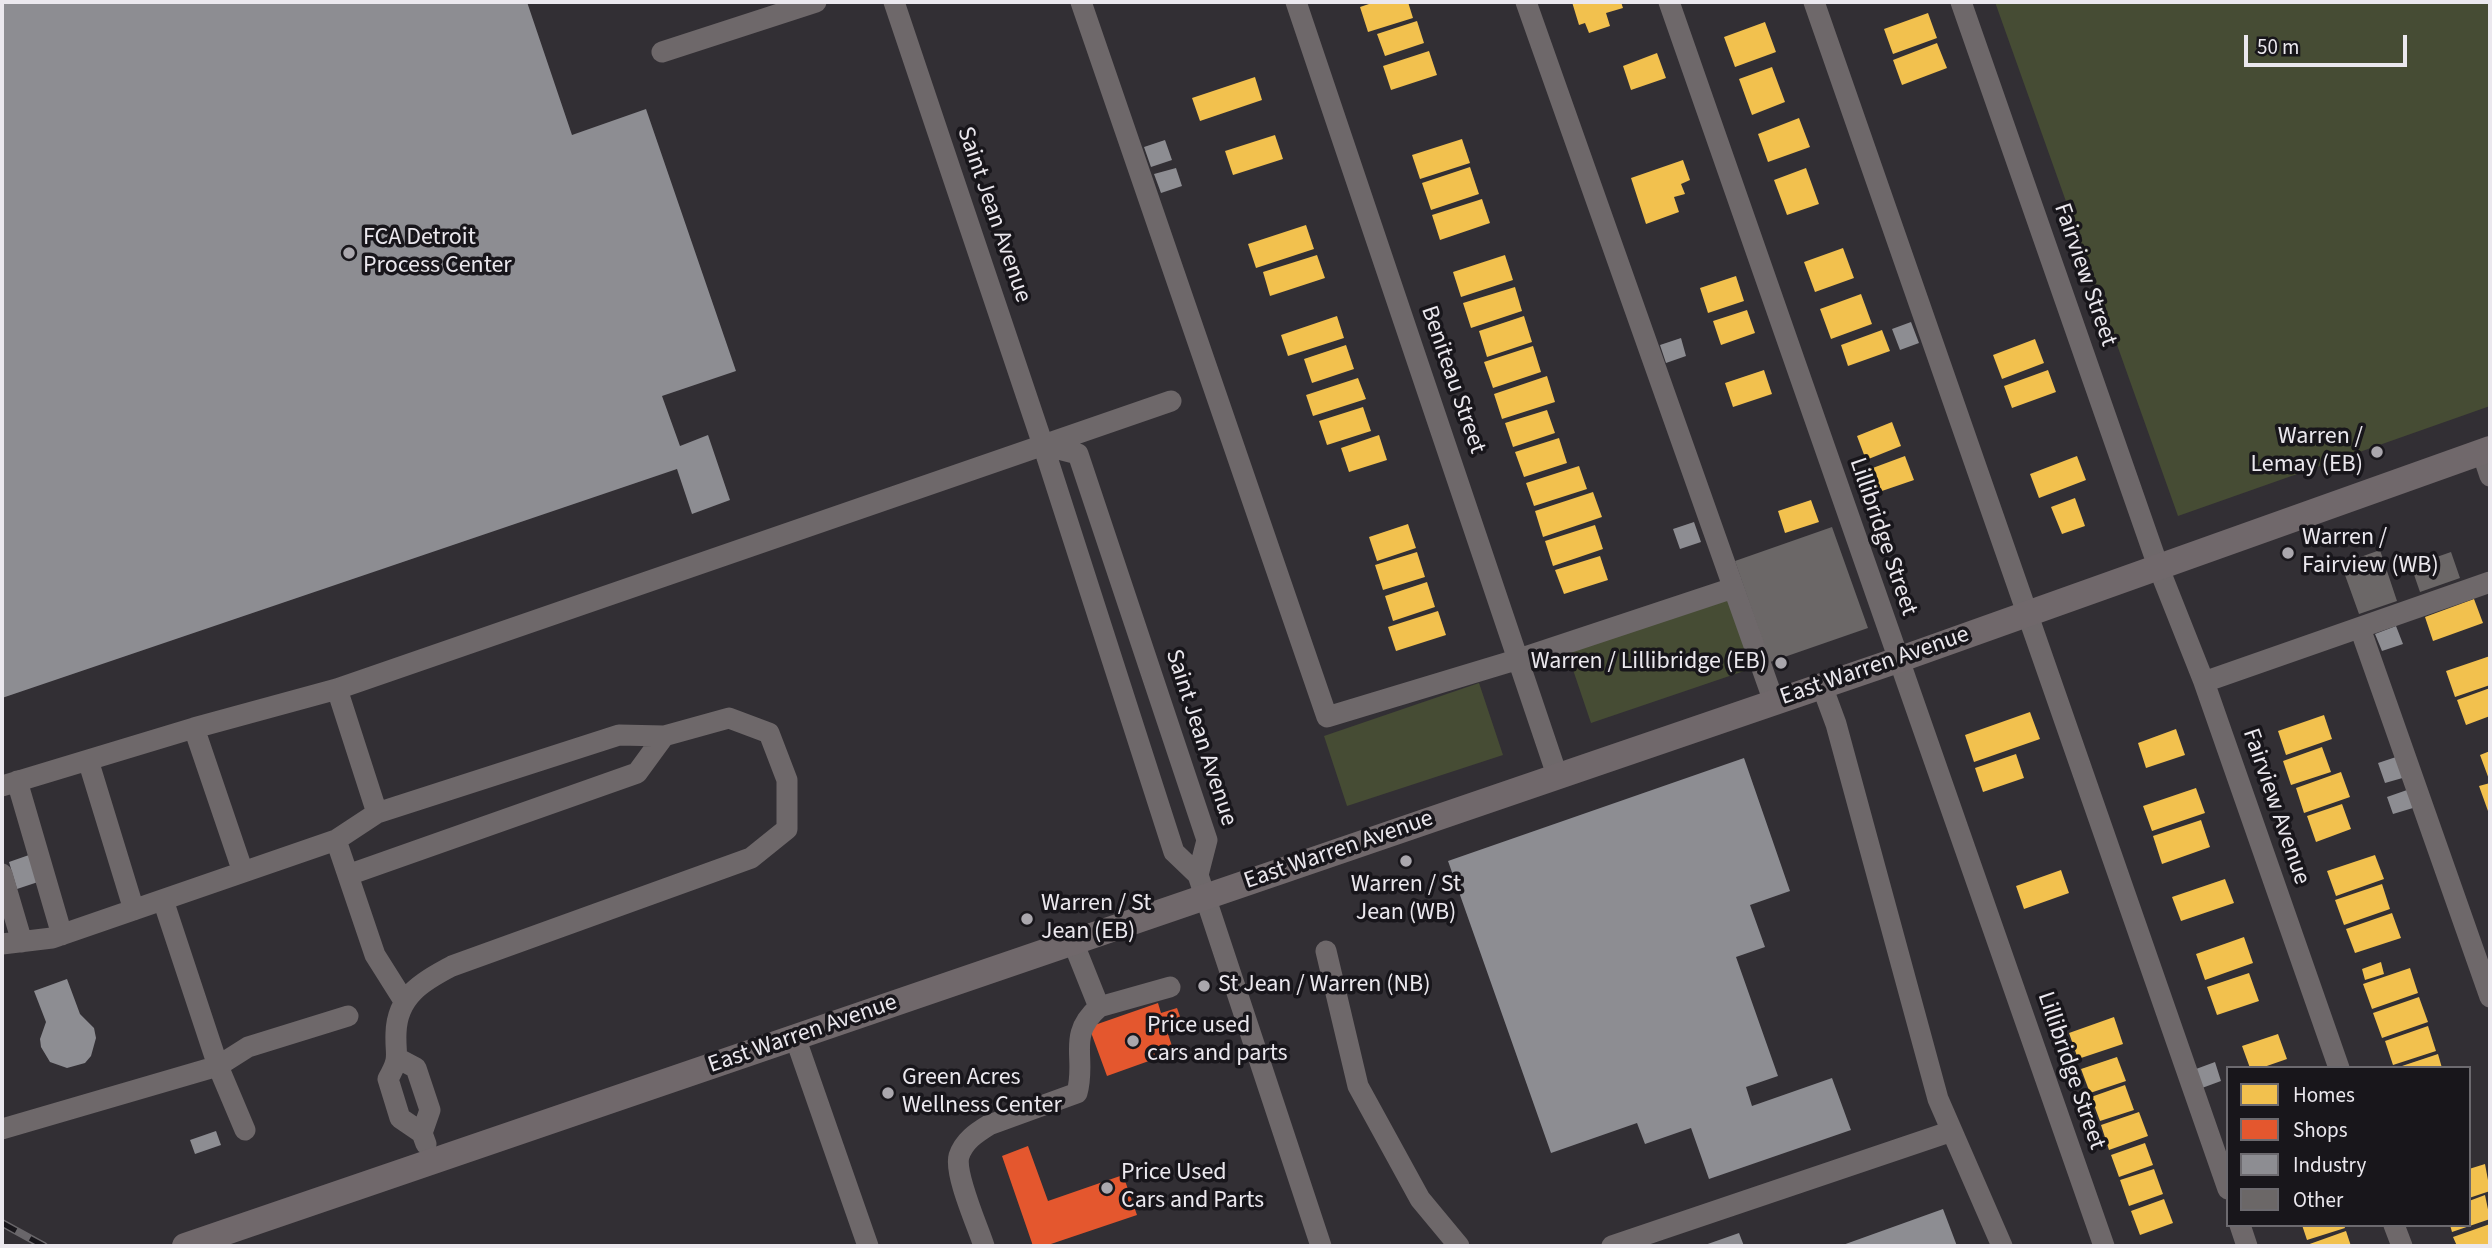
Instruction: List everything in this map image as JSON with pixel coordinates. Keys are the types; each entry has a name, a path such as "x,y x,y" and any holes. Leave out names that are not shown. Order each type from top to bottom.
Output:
{"main road":[{"name":"East Warren Avenue","path":"185,1246 1073,942 1201,886 1557,775 1898,660 2158,566 2488,459"}],"street":[{"path":"662,52 816,2"},
{"name":"Saint Jean Avenue","path":"894,2 1043,445 1174,852 1201,886"},
{"path":"1081,2 1327,717 1519,659 1733,588"},
{"name":"Beniteau Street","path":"1296,2 1557,775"},
{"path":"1526,2 1774,702"},
{"name":"Lillibridge Street","path":"1669,2 2104,1246"},
{"path":"1814,2 2226,1183"},
{"name":"Fairview Street","path":"1961,2 2158,566"},
{"path":"62,935 9,784 194,727 337,689 1171,401"},
{"name":"Saint Jean Avenue","path":"1043,445 1078,454 1208,840 1201,886"},
{"name":"Fairview Avenue","path":"2158,566 2204,682 2338,1066"},
{"path":"2204,682 2490,582"},
{"path":"2360,628 2490,997"},
{"path":"1822,685 1836,724 1938,1099 2002,1246"},
{"path":"337,689 377,813"},
{"path":"2,874 12,943 62,935 336,840 377,813 620,735 664,736 729,718 769,733 787,780 787,829 751,858 452,967 413,989 404,1001 396,1031 399,1059 388,1079 400,1118 422,1133"},
{"path":"194,727 243,872"},
{"path":"348,875 637,773 664,736"},
{"path":"88,760 134,910"},
{"path":"336,840 375,955 404,1001"},
{"path":"1201,886 1321,1246"},
{"path":"163,900 218,1066 245,1130"},
{"path":"1073,942 1099,1007"},
{"path":"1326,951 1358,1086 1420,1199 1459,1246"},
{"path":"984,1246 958,1169 963,1149 976,1133 989,1125 1077,1093 1080,1082 1080,1029 1099,1007 1170,987"},
{"path":"2,1129 218,1066 248,1047 348,1016"},
{"path":"795,1037 868,1246"},
{"path":"399,1059 416,1068 430,1110 422,1133 431,1162"},
{"path":"1612,1246 1952,1130"},
{"path":"2241,1227 2248,1246"},
{"path":"2395,1227 2402,1246"}],"green space":[{"path":"1995,2 2490,2 2490,406 2178,516"},
{"path":"1730,597 1753,668 1591,723 1567,652"},
{"path":"1479,683 1503,755 1347,806 1324,736"}],"building: Homes":[{"path":"1375,2 1408,2 1413,18 1368,32 1360,7"},
{"path":"1572,2 1621,2 1623,8 1606,13 1610,26 1589,33 1585,23 1579,25"},
{"path":"1928,13 1937,38 1893,54 1884,29"},
{"path":"1417,21 1424,43 1385,56 1377,34"},
{"path":"1765,22 1776,52 1735,67 1724,37"},
{"path":"1937,43 1947,68 1902,85 1893,60"},
{"path":"1429,51 1437,75 1391,90 1383,66"},
{"path":"1657,53 1666,78 1631,90 1623,66"},
{"path":"1772,67 1785,102 1752,115 1739,79"},
{"path":"1255,77 1262,100 1200,121 1192,98"},
{"path":"1799,118 1810,147 1768,162 1758,134"},
{"path":"1275,135 1283,159 1233,175 1225,151"},
{"path":"1462,139 1470,163 1420,179 1412,155"},
{"path":"1683,160 1690,180 1681,184 1685,194 1674,197 1679,212 1646,224 1631,178"},
{"path":"1470,167 1479,194 1431,210 1422,183"},
{"path":"1806,168 1819,204 1787,215 1774,180"},
{"path":"1482,199 1490,223 1440,240 1432,215"},
{"path":"1306,225 1314,249 1256,268 1248,244"},
{"path":"1843,248 1854,278 1815,292 1804,262"},
{"path":"1317,255 1325,278 1270,296 1263,272"},
{"path":"1505,255 1513,280 1461,297 1453,272"},
{"path":"1736,276 1744,301 1708,313 1700,288"},
{"path":"1515,287 1522,311 1471,328 1463,303"},
{"path":"1861,294 1872,324 1831,339 1820,309"},
{"path":"1747,310 1755,333 1721,345 1713,321"},
{"path":"1337,316 1344,338 1288,356 1281,335"},
{"path":"1524,316 1532,342 1487,357 1479,331"},
{"path":"1882,330 1890,351 1848,366 1841,345"},
{"path":"2035,339 2044,363 2002,379 1993,355"},
{"path":"1346,345 1354,369 1312,383 1304,359"},
{"path":"1533,346 1541,372 1493,388 1484,362"},
{"path":"1764,370 1772,394 1733,407 1725,383"},
{"path":"2048,370 2056,392 2012,408 2004,386"},
{"path":"1547,376 1555,402 1502,419 1494,394"},
{"path":"1358,378 1366,399 1313,416 1306,395"},
{"path":"1363,407 1371,431 1327,445 1319,421"},
{"path":"1547,410 1555,433 1513,447 1505,423"},
{"path":"1892,422 1901,446 1866,460 1857,436"},
{"path":"1379,435 1387,460 1349,472 1341,448"},
{"path":"1559,438 1567,463 1524,477 1515,452"},
{"path":"1905,456 1914,480 1879,492 1870,469"},
{"path":"2077,456 2086,480 2039,498 2030,474"},
{"path":"1579,466 1587,489 1534,506 1526,483"},
{"path":"1593,492 1602,517 1543,537 1535,511"},
{"path":"2075,498 2085,526 2062,534 2051,507"},
{"path":"1811,500 1819,522 1785,533 1778,511"},
{"path":"1408,524 1416,548 1377,561 1369,537"},
{"path":"1595,525 1603,549 1553,566 1545,541"},
{"path":"1417,552 1425,577 1383,590 1375,565"},
{"path":"1600,556 1608,580 1564,594 1555,570"},
{"path":"1427,582 1435,607 1393,621 1385,596"},
{"path":"2474,599 2483,623 2433,641 2425,617"},
{"path":"1438,611 1446,635 1396,651 1388,627"},
{"path":"2490,656 2490,685 2455,697 2446,671"},
{"path":"2490,688 2490,716 2466,725 2457,700"},
{"path":"2030,712 2040,739 1974,762 1965,735"},
{"path":"2324,715 2332,739 2286,755 2278,731"},
{"path":"2176,729 2185,755 2146,768 2138,743"},
{"path":"2322,747 2331,772 2291,785 2283,761"},
{"path":"2490,751 2490,782 2480,755"},
{"path":"2016,754 2024,778 1983,792 1975,768"},
{"path":"2341,772 2350,797 2304,813 2296,788"},
{"path":"2490,783 2490,810 2488,811 2479,786"},
{"path":"2196,788 2205,813 2152,831 2143,806"},
{"path":"2342,804 2351,829 2316,842 2307,816"},
{"path":"2201,820 2210,847 2162,864 2153,836"},
{"path":"2375,855 2384,879 2336,896 2327,871"},
{"path":"2061,870 2069,893 2024,909 2016,886"},
{"path":"2225,879 2234,903 2181,921 2172,897"},
{"path":"2382,884 2390,909 2344,925 2335,900"},
{"path":"2392,913 2401,938 2355,953 2346,929"},
{"path":"2244,937 2253,963 2205,980 2196,954"},
{"path":"2381,962 2384,974 2365,980 2362,969"},
{"path":"2410,968 2418,993 2372,1009 2363,984"},
{"path":"2249,973 2259,1001 2217,1015 2207,987"},
{"path":"2419,997 2428,1022 2382,1038 2373,1013"},
{"path":"2114,1017 2123,1044 2078,1059 2069,1033"},
{"path":"2428,1026 2436,1051 2393,1065 2385,1041"},
{"path":"2278,1034 2287,1059 2267,1066 2249,1066 2242,1046"},
{"path":"2438,1054 2441,1066 2402,1066"},
{"path":"2117,1057 2126,1081 2090,1093 2081,1069"},
{"path":"2125,1085 2134,1110 2100,1121 2091,1097"},
{"path":"2139,1112 2148,1136 2109,1150 2101,1125"},
{"path":"2145,1143 2153,1165 2119,1177 2111,1155"},
{"path":"2485,1164 2490,1191 2471,1197 2471,1168"},
{"path":"2154,1169 2163,1194 2129,1206 2120,1180"},
{"path":"2485,1195 2490,1219 2471,1226 2471,1200"},
{"path":"2164,1199 2173,1223 2140,1235 2131,1211"},
{"path":"2490,1224 2490,1246 2457,1246 2453,1237"},
{"path":"2303,1227 2345,1228 2307,1240"},
{"path":"2451,1227 2467,1227 2452,1232"},
{"path":"2346,1231 2351,1246 2304,1246"}],"building: Shops":[{"name":"Price used cars and parts","path":"1158,1003 1161,1013 1177,1008 1183,1025 1167,1031 1174,1052 1107,1076 1089,1027"},
{"name":"Price Used Cars and Parts","path":"1028,1146 1048,1201 1123,1175 1137,1215 1045,1246 1033,1246 1002,1156"}],"building: Industry":[{"name":"FCA Detroit Process Center","path":"2,2 527,2 572,135 646,109 736,371 662,396 680,446 708,435 730,500 692,514 677,469 2,698"},
{"path":"1165,140 1172,160 1151,167 1144,147"},
{"path":"1176,168 1182,186 1161,193 1154,174"},
{"path":"1911,322 1919,343 1900,350 1892,329"},
{"path":"1681,338 1686,356 1666,363 1660,345"},
{"path":"1694,522 1701,542 1680,549 1673,529"},
{"path":"2396,626 2403,644 2382,651 2375,634"},
{"path":"2399,756 2406,777 2385,783 2378,763"},
{"path":"1744,758 1790,891 1750,905 1765,947 1736,957 1778,1076 1746,1087 1752,1106 1832,1078 1851,1130 1709,1179 1691,1128 1645,1144 1637,1123 1551,1153 1448,861"},
{"path":"2407,790 2413,808 2393,814 2387,797"},
{"path":"29,855 38,882 17,889 9,862"},
{"path":"67,979 80,1014 94,1028 96,1038 91,1056 85,1063 67,1068 50,1062 41,1047 40,1039 46,1022 34,991"},
{"path":"2215,1062 2221,1081 2202,1088 2196,1069"},
{"path":"216,1131 221,1145 195,1154 190,1140"},
{"path":"1943,1209 1957,1246 1840,1246"},
{"path":"1739,1233 1744,1246 1702,1246"}],"building: Other":[{"path":"1832,527 1868,628 1770,662 1735,561"},
{"path":"2380,550 2397,601 2359,614 2341,564"},
{"path":"2451,552 2460,578 2420,592 2411,566"}],"railway":[{"path":"2,1223 44,1246"}],"place":[{"name":"FCA Detroit Process Center","path":"349,253"},
{"name":"Warren / Lemay (EB)","path":"2377,452"},
{"name":"Warren / Fairview (WB)","path":"2288,553"},
{"name":"Warren / Lillibridge (EB)","path":"1781,663"},
{"name":"Warren / St Jean (WB)","path":"1406,861"},
{"name":"Warren / St Jean (EB)","path":"1027,919"},
{"name":"St Jean / Warren (NB)","path":"1204,986"},
{"name":"Price used cars and parts","path":"1133,1041"},
{"name":"Green Acres Wellness Center","path":"888,1093"},
{"name":"Price Used Cars and Parts","path":"1107,1188"}]}
